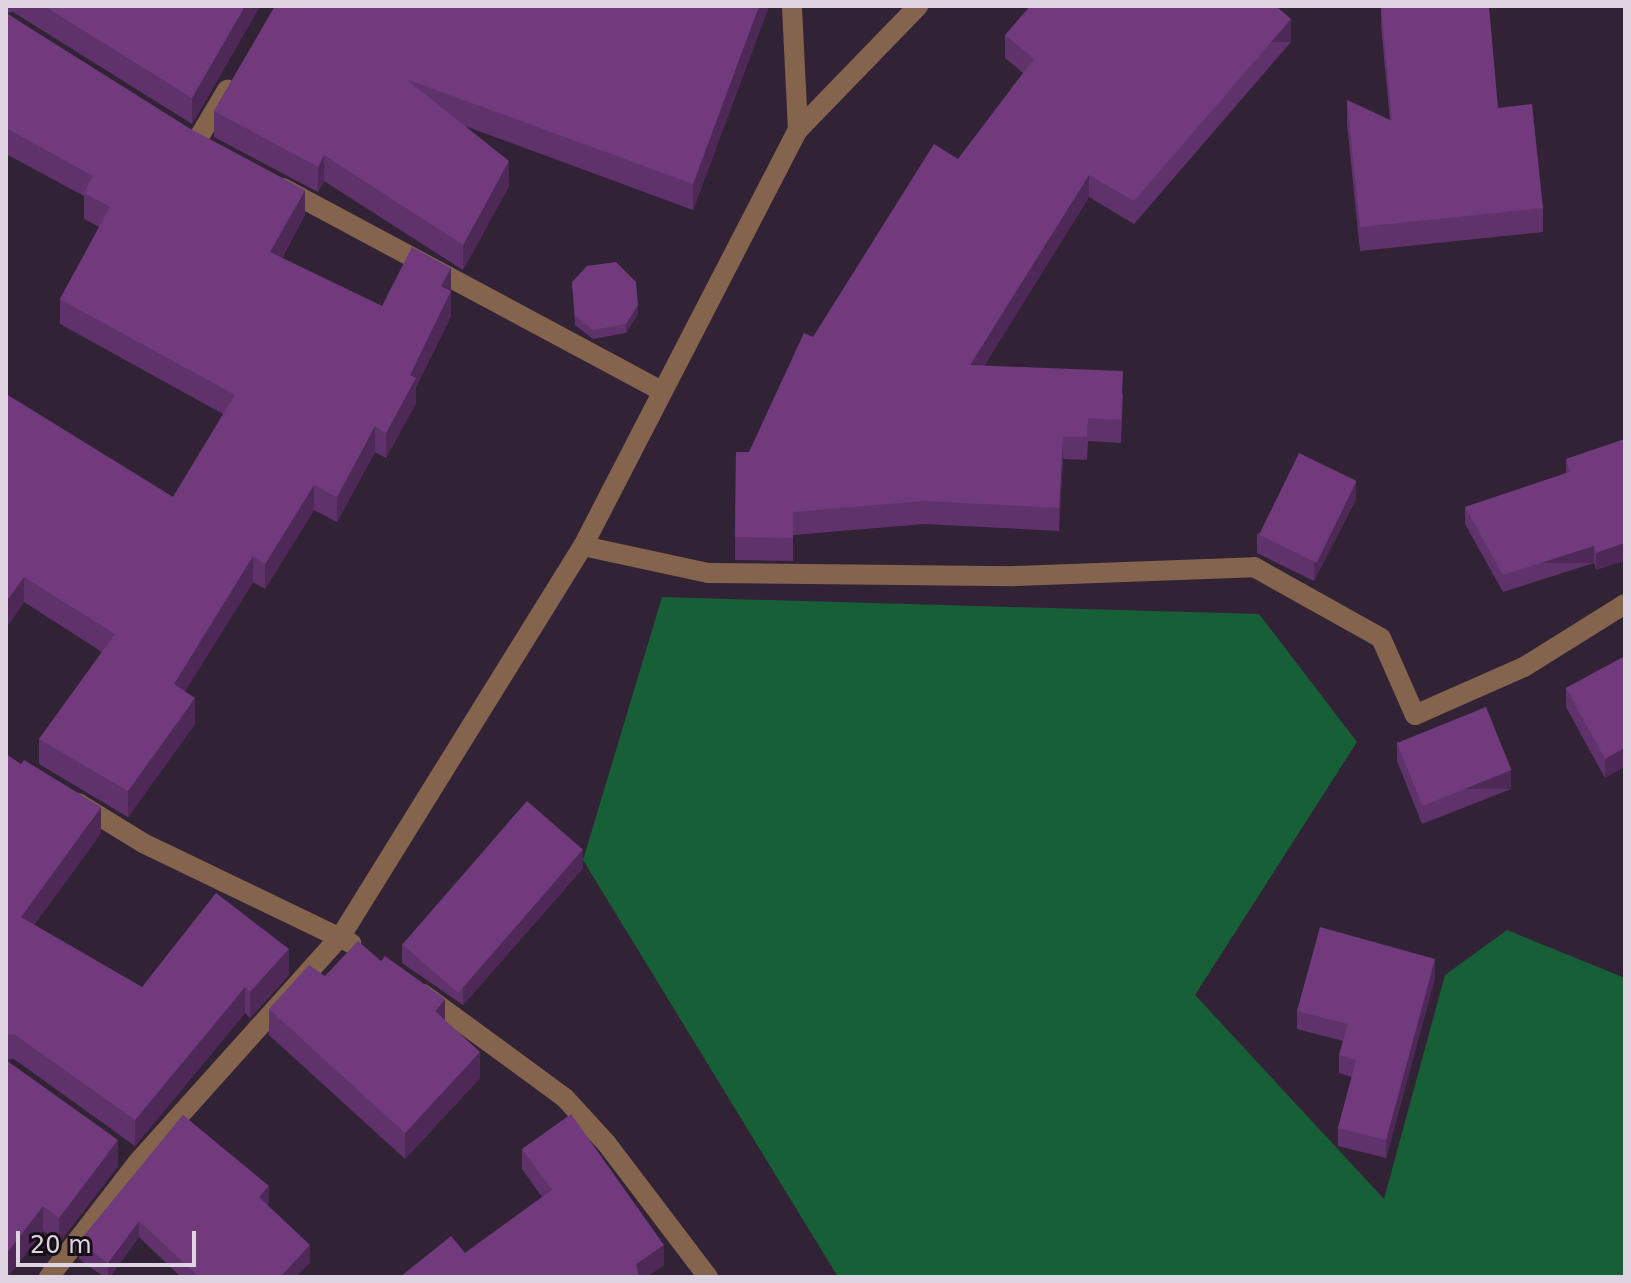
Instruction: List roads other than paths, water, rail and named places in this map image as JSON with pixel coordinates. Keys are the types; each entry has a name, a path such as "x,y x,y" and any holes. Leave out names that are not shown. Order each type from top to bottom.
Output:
{"street":[{"path":"792,6 798,130"},
{"path":"49,1277 137,1163 341,936 583,546 660,390 798,130 918,6"},
{"path":"197,142 236,74"},
{"path":"267,179 660,390"},
{"path":"583,546 708,573 1014,576 1254,567 1381,638 1415,715 1524,667 1625,604"},
{"path":"56,790 143,843 341,936 366,953"},
{"path":"404,980 565,1098 607,1144 708,1277"},
{"path":"113,1146 137,1163"}]}
